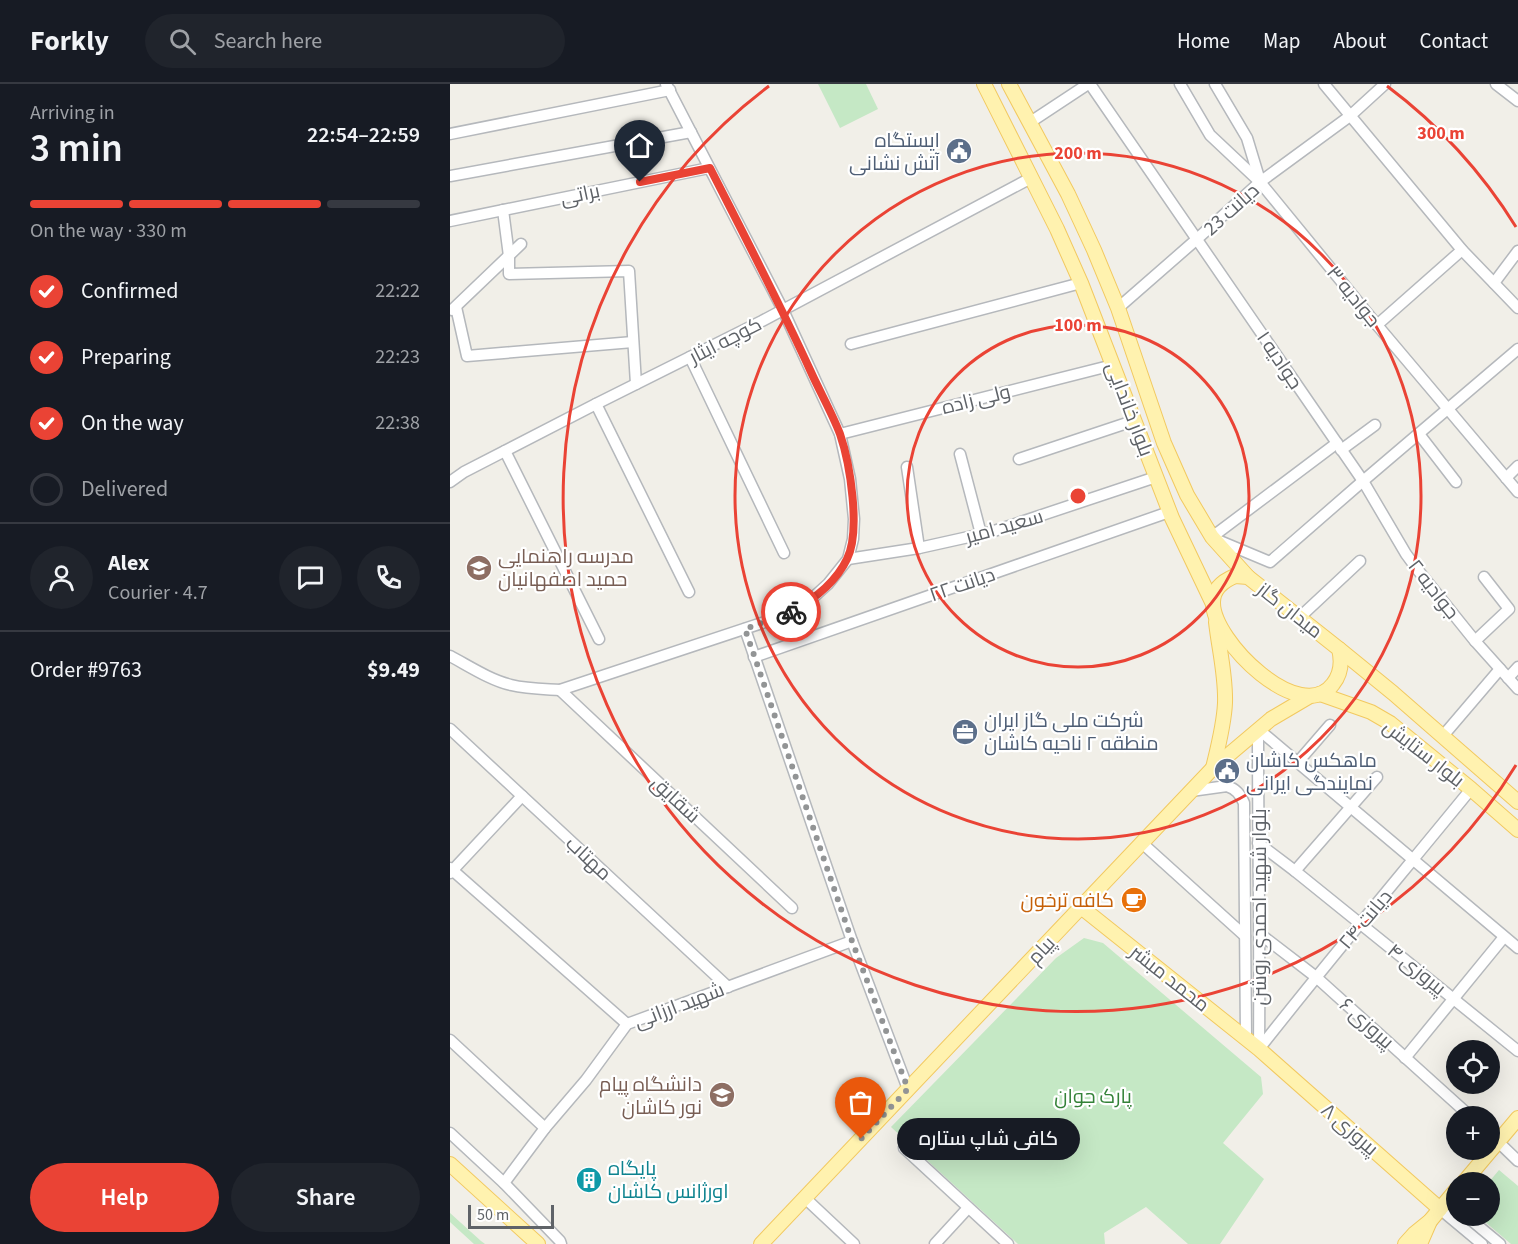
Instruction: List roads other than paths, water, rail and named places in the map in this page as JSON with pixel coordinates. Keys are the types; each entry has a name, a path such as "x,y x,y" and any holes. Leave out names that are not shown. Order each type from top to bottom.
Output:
{"main road":[{"name":"بلوار خاندایی","path":"984,84 1057,229 1081,283 1169,512 1214,609"},
{"name":"بلوار خاندایی","path":"1009,84 1068,194 1094,250 1118,308 1164,443 1186,495 1212,537 1248,577"},
{"name":"میدان گاز","path":"1214,609 1215,593 1223,582 1235,576 1248,577 1339,649 1341,663 1333,685 1326,691 1270,719 1258,729"},
{"path":"1214,609 1230,642 1259,673 1287,690 1315,695"},
{"path":"1213,768 1225,702 1214,609"},
{"name":"بلوار ستایش","path":"1339,649 1518,802"},
{"name":"بلوار ستایش","path":"1315,695 1371,712 1390,723 1516,824"},
{"name":"پیام","path":"761,1244 1213,768 1258,729"},
{"name":"محمد مبشر","path":"1081,907 1259,1049"},
{"name":"پیروزی ۸","path":"1259,1049 1446,1199"},
{"path":"1500,1133 1518,1118"},
{"path":"450,1164 538,1244"},
{"path":"450,1178 522,1230"},
{"path":"1405,1244 1446,1206"},
{"path":"1420,1244 1430,1221"}],"street":[{"path":"1029,123 1089,84"},
{"name":"جوادیه ۱","path":"1089,84 1363,481"},
{"name":"جوادیه ۳","path":"1180,84 1210,135 1260,182 1518,492"},
{"path":"1215,84 1247,138 1260,182"},
{"path":"1324,84 1462,250 1518,308"},
{"name":"دیانت 23","path":"1118,308 1260,182 1350,116 1385,84"},
{"path":"1496,84 1518,101"},
{"path":"450,134 668,87 783,310 840,434 850,479 854,519 853,539 848,559 828,584 807,603 774,619 745,629 560,690 511,685 493,679 450,656"},
{"path":"450,176 691,132"},
{"name":"براتی","path":"450,221 710,168"},
{"name":"کوچه ایثار","path":"450,482 464,472 783,310 1031,178"},
{"path":"503,210 509,274 628,271 636,384"},
{"path":"521,244 453,310 467,356 633,342"},
{"path":"1377,325 1462,250"},
{"path":"1494,283 1518,251"},
{"path":"851,344 1081,283"},
{"path":"1212,537 1270,562 1518,349"},
{"path":"690,357 784,553"},
{"name":"ولی زاده","path":"840,434 1113,364"},
{"path":"596,404 689,592"},
{"path":"1019,459 1133,421"},
{"path":"1212,537 1339,447 1375,425"},
{"path":"1419,434 1456,482"},
{"path":"505,451 599,639"},
{"path":"960,454 981,534"},
{"path":"1506,478 1518,466"},
{"path":"908,467 919,548"},
{"name":"سعید امیر","path":"848,559 919,548 981,534 1156,477"},
{"name":"جوادیه ۲","path":"1363,481 1406,554 1430,586 1518,689"},
{"name":"دیانت ۲۲","path":"754,657 1169,512"},
{"path":"1299,617 1360,561"},
{"path":"1475,640 1509,609 1484,577"},
{"path":"745,629 852,941 908,1089"},
{"path":"1508,678 1518,667"},
{"path":"1442,737 1500,669"},
{"name":"شقایق","path":"560,690 792,909"},
{"path":"1298,762 1330,725"},
{"name":"مهتاب","path":"450,729 728,987"},
{"path":"1258,729 1518,948"},
{"name":"بلوار شهید احمدی روشن","path":"1258,729 1259,1049"},
{"path":"1295,871 1377,777"},
{"name":"بلوار شهید احمدی روشن","path":"1191,791 1227,786 1233,788 1244,803 1245,1038"},
{"name":"دیانت ۲۴","path":"1259,1049 1471,789"},
{"path":"522,796 451,870 627,1024"},
{"path":"1142,843 1245,936"},
{"name":"پیروزی ۴","path":"1258,843 1518,1051"},
{"path":"1245,896 1258,896"},
{"name":"پیروزی ۶","path":"1260,934 1316,977 1459,1106"},
{"path":"1405,1058 1504,937"},
{"name":"شهید ارزانی","path":"504,1183 545,1128 586,1080 627,1024 852,941"},
{"path":"450,1040 545,1128"},
{"path":"450,1132 504,1183 561,1244"},
{"path":"1500,1144 1518,1161"},
{"path":"904,1148 1008,1244"},
{"path":"805,1198 854,1244"},
{"path":"935,1244 968,1208"},
{"path":"1468,1226 1482,1244"},
{"path":"1478,1226 1500,1244"}],"place":[{"name":"ایستگاه آتش نشانی","path":"959,151"},
{"name":"مدرسه راهنمایی حمید اصفهانیان","path":"479,568"},
{"name":"شرکت ملی گاز ایران منطقه ۲ ناحیه کاشان","path":"965,732"},
{"name":"ماهکس کاشان نمایندگی ایرانی","path":"1227,771"},
{"name":"کافه ترخون","path":"1134,900"},
{"name":"دانشگاه پیام نور کاشان","path":"722,1095"},
{"name":"کافی شاپ ستاره","path":"861,1139"},
{"name":"پایگاه اورژانس کاشان","path":"589,1180"}],"park label":[{"name":"پارک جوان","path":"1093,1096"}]}
